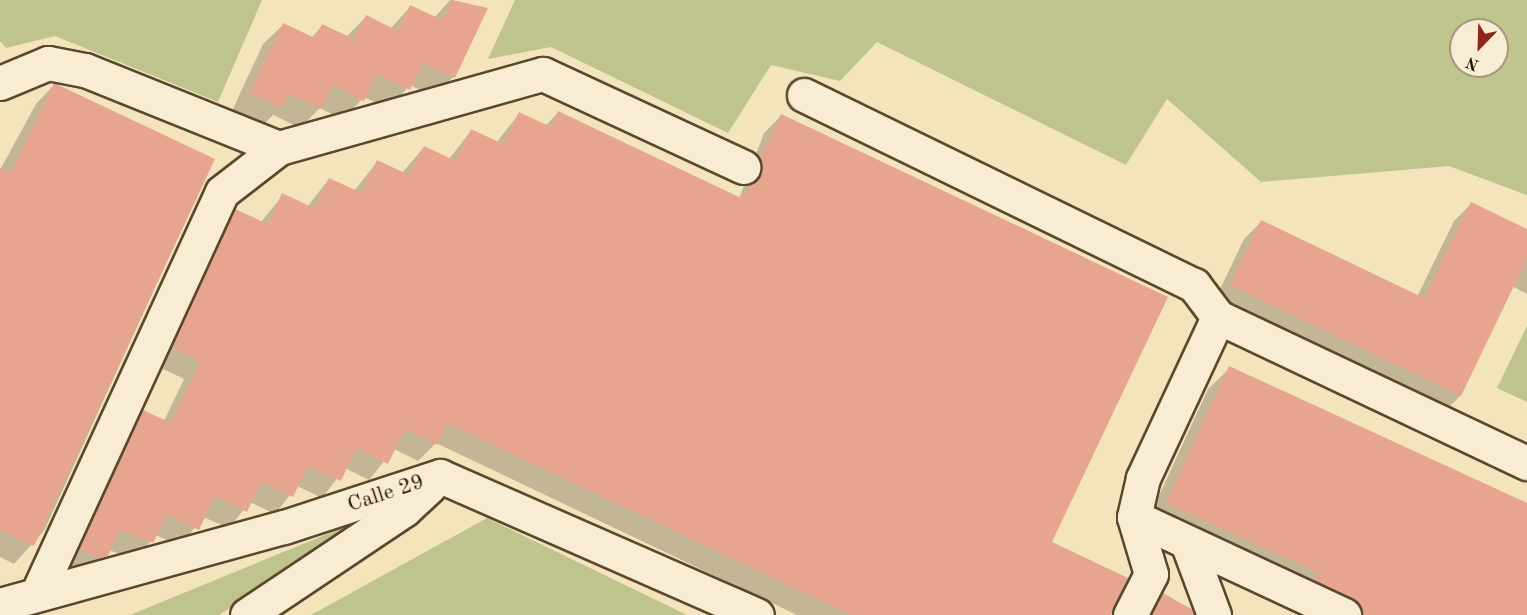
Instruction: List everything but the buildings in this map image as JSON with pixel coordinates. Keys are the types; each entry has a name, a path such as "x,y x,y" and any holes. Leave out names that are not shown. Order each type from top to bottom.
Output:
{"street":[{"path":"0,83 48,63 85,70 279,148"},
{"path":"38,592 222,192 279,148 543,74 743,167"},
{"path":"804,95 1194,285 1218,317 1527,463"},
{"path":"1130,615 1151,574 1134,517 1143,478 1218,317"},
{"path":"247,615 404,510 440,476"},
{"name":"Calle 29","path":"0,604 284,527 440,476 757,615"},
{"path":"1134,517 1188,545 1344,615"},
{"path":"1188,545 1214,615"}],"green space":[{"path":"0,0 262,0 218,102 55,36 6,48 0,41"},
{"path":"515,0 1527,0 1527,195 1449,166 1261,182 1167,99 1126,165 877,42 840,81 771,65 728,133 551,47 488,59"},
{"path":"1527,326 1527,402 1497,388"},
{"path":"376,514 219,615 130,615"},
{"path":"487,518 687,615 311,615"}]}
